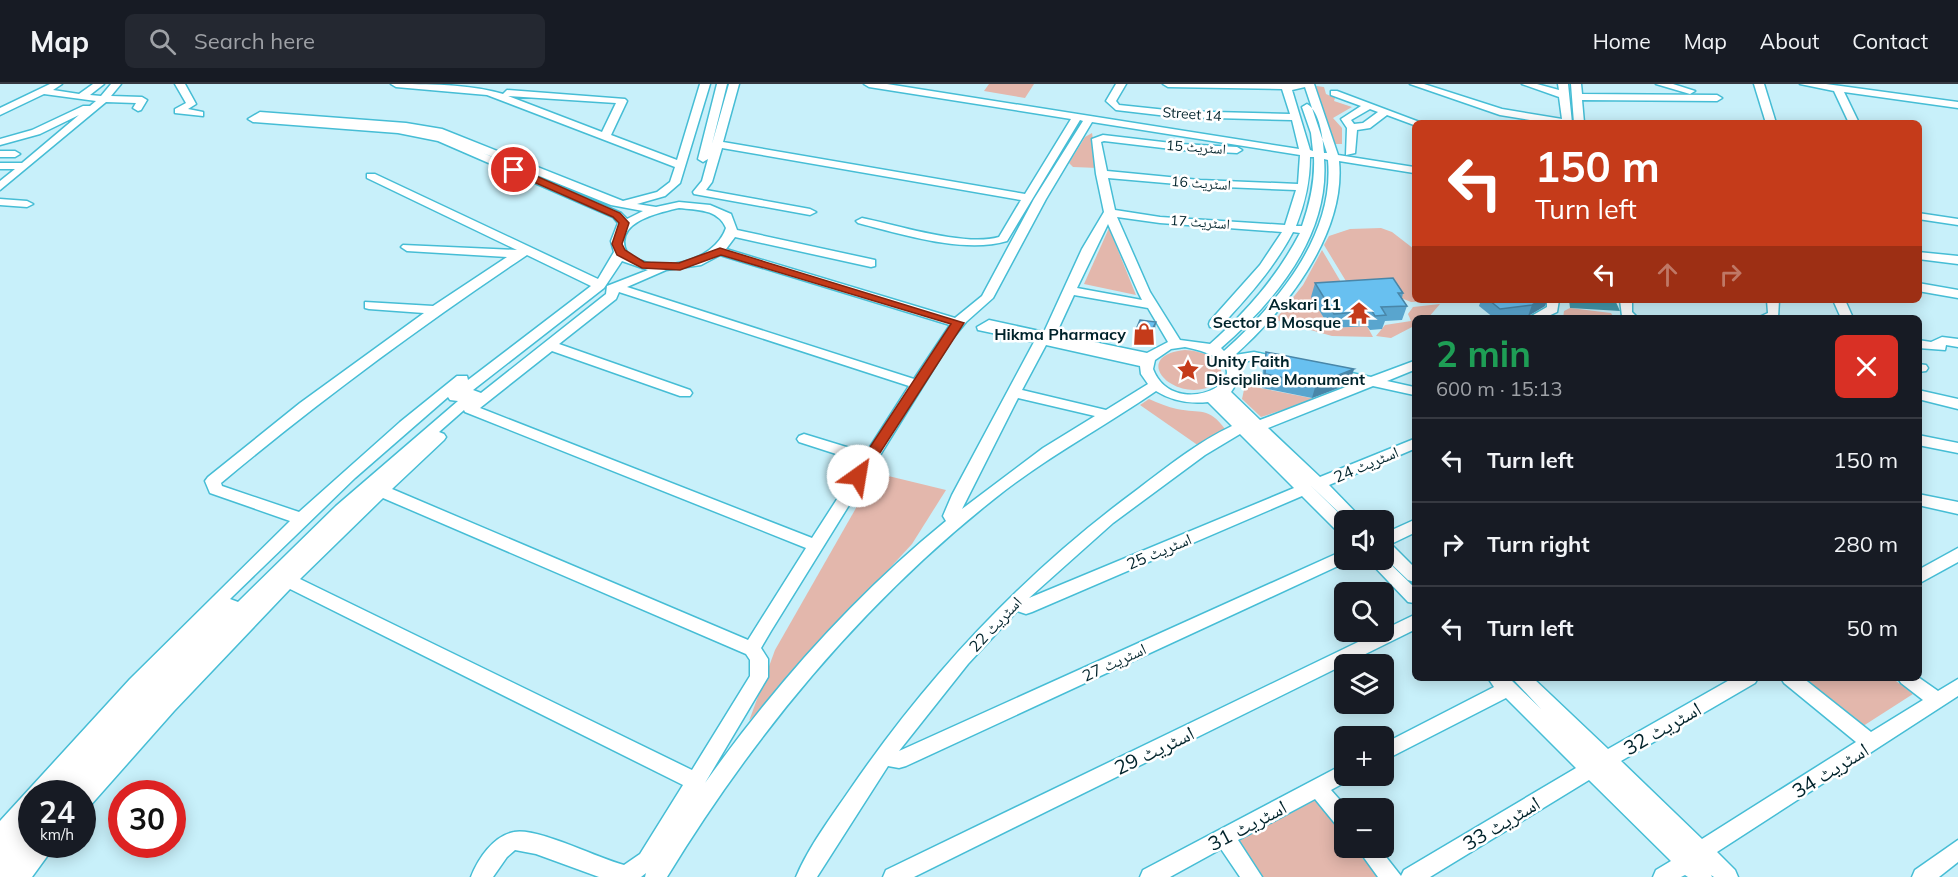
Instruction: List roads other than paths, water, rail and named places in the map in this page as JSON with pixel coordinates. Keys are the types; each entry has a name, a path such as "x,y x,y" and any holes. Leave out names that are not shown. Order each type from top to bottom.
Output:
{"street":[{"path":"0,112 57,84"},
{"path":"81,97 99,84"},
{"path":"0,187 78,124 116,84"},
{"path":"179,84 191,104 178,111 200,114"},
{"path":"396,84 622,101 605,136"},
{"path":"615,203 653,197 670,188 681,165 705,84"},
{"path":"624,227 658,209 678,193 688,177 715,84"},
{"path":"50,780 228,591 302,519 435,401 602,284 664,267 695,263 720,251 733,233 731,221 710,208 698,192 697,182 722,84"},
{"path":"698,192 707,182 734,84"},
{"path":"869,84 1300,151 1332,153 1412,170"},
{"path":"861,221 978,244 992,244 1003,238 1027,198 1112,84"},
{"name":"Street 14","path":"1120,84 1111,101 1116,107 1176,114 1295,117"},
{"path":"1168,84 1286,87 1303,85"},
{"path":"1414,84 1500,112 1548,120"},
{"path":"1527,84 1542,86 1564,95"},
{"path":"1563,84 1566,120"},
{"path":"1576,84 1579,120"},
{"path":"1597,84 1598,97"},
{"path":"1618,84 1621,96"},
{"path":"1577,97 1718,98 1661,84"},
{"path":"1759,84 1770,120"},
{"path":"1806,84 1958,105"},
{"path":"1212,349 1240,326 1279,280 1307,230 1316,194 1319,151 1303,85"},
{"path":"1227,359 1295,283 1322,230 1331,198 1332,153 1303,85"},
{"path":"1215,324 1262,274 1291,227 1302,187 1295,117 1286,87"},
{"path":"1838,88 1853,120"},
{"path":"44,92 102,101 142,100 138,108"},
{"path":"489,92 681,165"},
{"path":"1334,93 1412,121"},
{"path":"0,142 30,134 102,101"},
{"path":"0,102 18,104"},
{"path":"1350,153 1352,127 1346,118 1368,106"},
{"path":"1352,127 1366,126 1385,112"},
{"path":"664,267 642,265 620,252 617,244 624,223 617,215 441,138 398,130 253,119 261,115 406,126 442,132 615,203 658,209 687,206 710,208"},
{"path":"753,649 814,545 916,384 958,323 987,298 1088,118"},
{"path":"57,122 78,124"},
{"name":"اسٹریٹ 15","path":"1101,174 1098,139 1180,147 1300,151"},
{"path":"717,144 1027,198"},
{"path":"1332,153 1350,153 1412,162"},
{"path":"0,154 15,154"},
{"path":"0,166 25,166"},
{"path":"1101,174 1109,213 1151,305 1176,344"},
{"name":"اسٹریٹ 16","path":"1101,174 1200,183 1302,187"},
{"path":"371,176 521,252 602,284 916,384"},
{"path":"698,192 810,212"},
{"path":"0,202 27,204"},
{"path":"0,210 16,211"},
{"path":"956,523 951,516 1044,339 1088,249 1109,213"},
{"name":"اسٹریٹ 17","path":"1109,213 1160,220 1291,227 1307,230"},
{"path":"1922,217 1958,222"},
{"path":"733,233 871,263"},
{"path":"407,247 521,252"},
{"path":"720,251 958,323"},
{"path":"302,519 214,489 213,481 305,406 436,310 521,252"},
{"path":"85,780 143,714 323,526 495,376 591,301 611,271 620,252"},
{"path":"1922,256 1958,260"},
{"path":"96,785 154,719 287,580 380,490 470,409 612,296 602,284"},
{"path":"67,780 114,727 330,507 486,371 602,284"},
{"path":"1922,288 1958,294"},
{"path":"1069,290 1151,305"},
{"path":"1540,315 1553,309 1553,303"},
{"path":"369,305 436,310"},
{"path":"1044,339 1148,360"},
{"path":"1922,344 1940,346 1936,344 1942,341 1958,343"},
{"path":"1176,344 1195,344 1212,349 1227,359 1235,378 1231,386 1217,395 1175,395 1156,385 1148,374 1148,360 1160,349 1176,344"},
{"path":"548,345 685,393"},
{"path":"1227,359 1254,356 1293,364"},
{"name":"اسٹریٹ 22","path":"806,877 829,836 884,756 948,675 1013,603 1070,549 1126,503 1199,452 1249,428 1412,366"},
{"path":"1315,369 1412,391"},
{"path":"655,877 691,816 790,688 857,615 956,523 1048,452 1156,385"},
{"path":"1014,393 1105,417"},
{"path":"1217,395 1311,487 1342,510"},
{"path":"1922,395 1958,404"},
{"path":"470,409 814,545"},
{"path":"804,439 869,459"},
{"path":"1922,441 1958,448"},
{"name":"اسٹریٹ 24","path":"1311,487 1412,445"},
{"path":"1311,487 1334,516"},
{"name":"اسٹریٹ 25","path":"1013,603 1026,607 1311,487"},
{"path":"380,490 753,649 759,659 759,677 647,861 638,869 626,874 610,872 531,843 515,841 499,851 481,877"},
{"path":"1922,500 1958,508"},
{"path":"1394,538 1412,527"},
{"path":"1922,576 1958,554"},
{"path":"1394,555 1412,574"},
{"name":"اسٹریٹ 27","path":"884,756 899,760 1334,562"},
{"path":"1386,570 1412,595"},
{"path":"287,580 696,782"},
{"name":"اسٹریٹ 29","path":"893,877 1412,623"},
{"path":"1394,747 1513,681"},
{"path":"1516,681 1694,856 1728,877"},
{"name":"اسٹریٹ 32","path":"1599,765 1744,681"},
{"path":"1794,681 1872,744"},
{"path":"1911,681 1938,701"},
{"name":"اسٹریٹ 34","path":"1663,877 1958,687"},
{"name":"اسٹریٹ 33","path":"1411,877 1599,765"},
{"name":"اسٹریٹ 31","path":"1150,877 1334,778"},
{"path":"1317,787 1334,808"},
{"path":"0,835 18,815"},
{"path":"0,857 18,837"},
{"path":"1224,837 1252,877"},
{"path":"1922,877 1958,850"},
{"path":"1694,856 1702,877"},
{"path":"0,877 18,857"},
{"path":"19,877 35,858"},
{"path":"1375,858 1391,877"}],"water":[{"path":"1569,303 1616,303 1620,311 1570,308"}],"place":[{"name":"Askari 11 Sector B Mosque","path":"1359,313"},
{"name":"Hikma Pharmacy","path":"1144,334"},
{"name":"Unity Faith Discipline Monument","path":"1188,370"}]}
